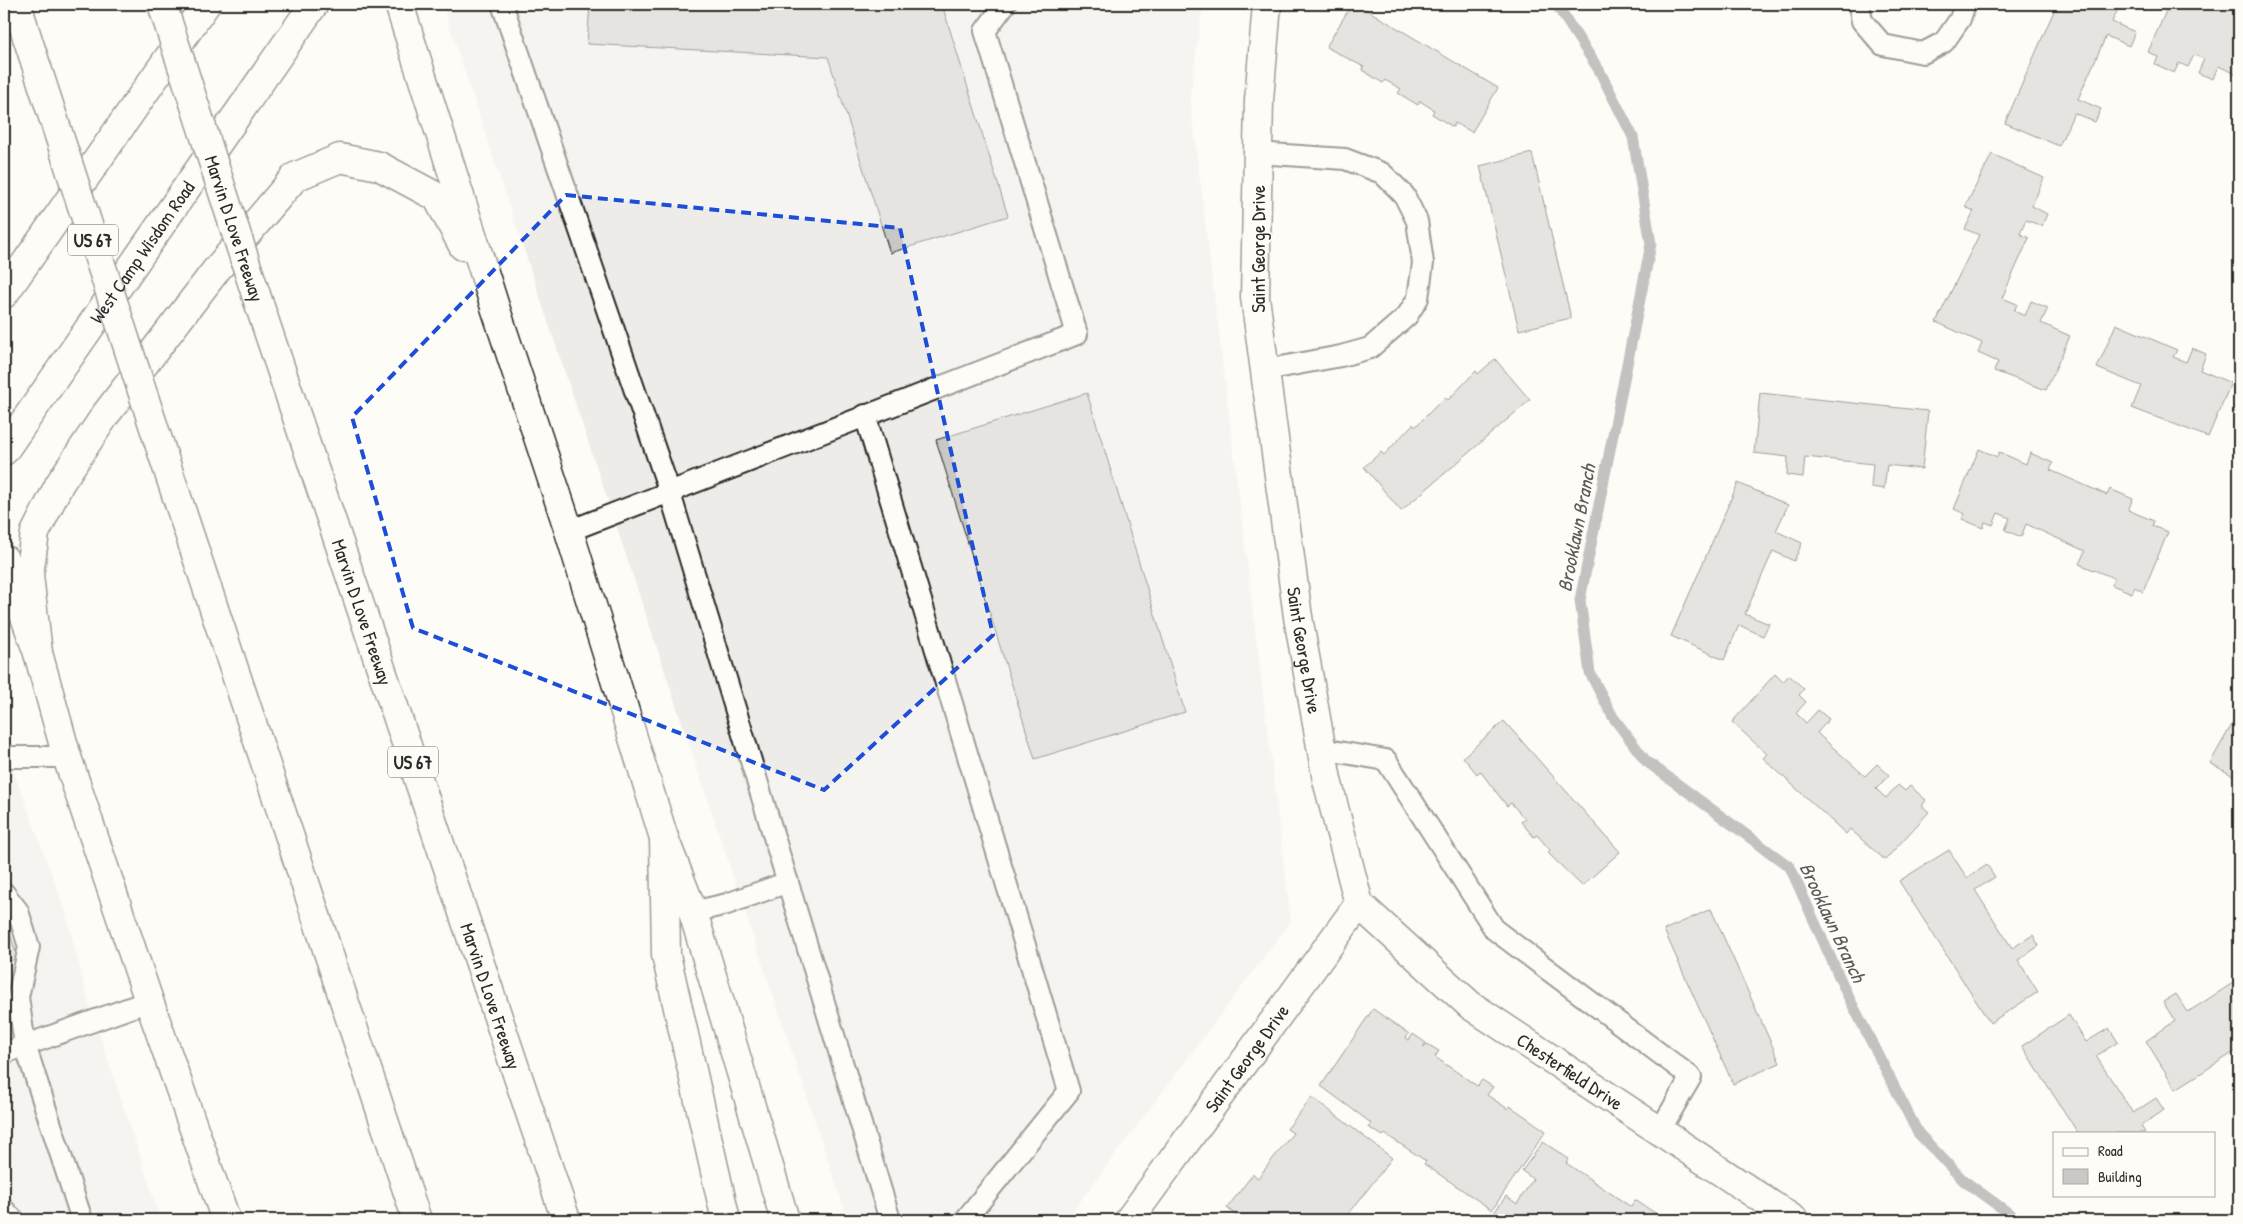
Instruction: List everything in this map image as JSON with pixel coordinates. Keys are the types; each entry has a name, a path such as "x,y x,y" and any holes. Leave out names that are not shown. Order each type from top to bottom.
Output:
{"main road":[{"name":"US 67","path":"16,4 159,443 417,1220"},
{"name":"Marvin D Love Freeway","path":"162,4 259,304 566,1220"},
{"path":"4,294 206,4"},
{"name":"West Camp Wisdom Road","path":"4,451 314,4"},
{"path":"400,4 495,307 569,531 664,838 693,912 785,1220"},
{"name":"Saint George Drive","path":"1129,1220 1358,904 1327,780 1298,617 1255,297 1260,100 1267,4"},
{"path":"38,653 29,575 35,533 60,483 106,414 216,269 295,177 340,158 379,166 437,197 495,307"},
{"path":"4,559 38,653 67,757 149,1002 226,1220"},
{"path":"664,838 666,955 726,1220"},
{"name":"Chesterfield Drive","path":"1358,904 1470,1005 1794,1220"}],"lane":[{"path":"502,4 669,490 890,1220"},
{"path":"569,531 669,490 1077,334 985,31 1005,4"},
{"path":"1859,4 1862,21 1883,45 1923,52 1944,42 1960,19 1965,4"},
{"path":"1258,153 1345,159 1382,172 1404,195 1417,221 1423,263 1418,298 1407,316 1370,348 1341,356 1265,370"},
{"path":"865,416 1069,1091 965,1220"},
{"path":"1321,749 1386,760 1495,930 1691,1077 1659,1132"},
{"path":"4,757 67,757"},
{"path":"693,912 727,904 788,882"},
{"path":"4,894 18,912 28,947 11,999 82,1220"},
{"path":"4,1053 149,1002"},
{"path":"4,1210 14,1220"}],"highlighted area":[{"path":"566,195 900,228 993,635 824,790 413,628 352,417"}],"shaded area":[{"path":"442,4 1203,4 1190,98 1291,921 1066,1220 848,1220"},
{"path":"4,745 66,913 87,997 161,1220 4,1220"}],"building":[{"path":"590,4 948,4 944,11 1008,216 890,253 828,57 587,44"},
{"path":"1352,4 1357,4 1498,88 1472,132 1455,123 1453,127 1432,114 1434,110 1420,101 1418,105 1398,93 1401,89 1385,80 1383,83 1362,70 1364,67 1326,47"},
{"path":"2057,4 2120,4 2112,22 2135,32 2129,46 2106,36 2078,99 2101,109 2095,122 2074,113 2059,146 2005,123"},
{"path":"2169,4 2208,4 2217,8 2219,4 2239,4 2239,75 2218,66 2213,79 2198,73 2204,59 2194,55 2188,67 2179,63 2174,73 2155,64 2158,57 2148,52"},
{"path":"1532,153 1571,318 1519,330 1480,166"},
{"path":"1992,154 2044,178 2032,206 2047,214 2042,226 2026,220 2020,234 2029,238 2002,298 2017,304 2014,311 2025,316 2031,301 2048,308 2041,323 2070,336 2046,390 1994,371 1998,362 1978,353 1982,343 1936,322 1979,235 1965,229 1974,211 1965,207"},
{"path":"2116,324 2177,350 2173,357 2186,362 2192,348 2206,354 2200,370 2231,383 2208,437 2132,408 2141,386 2097,368"},
{"path":"1495,359 1530,400 1401,511 1364,467 1381,452 1384,455 1413,424 1415,427 1445,397 1448,400 1476,371 1478,374"},
{"path":"1087,393 1185,712 1035,759 936,440"},
{"path":"1760,393 1928,411 1922,469 1887,465 1884,489 1871,487 1873,464 1805,457 1803,477 1787,475 1788,457 1754,453"},
{"path":"1979,449 1997,457 1999,452 2026,464 2030,453 2053,463 2050,470 2107,495 2110,489 2133,499 2128,510 2154,521 2152,526 2168,532 2143,592 2135,587 2132,593 2112,585 2114,578 2079,564 2085,551 2026,524 2021,537 2005,530 2010,518 1998,513 1993,525 1985,522 1983,528 1962,519 1965,514 1954,509"},
{"path":"1738,483 1788,505 1776,531 1802,543 1794,561 1773,551 1745,614 1769,624 1763,636 1739,625 1724,660 1671,636"},
{"path":"1775,674 1783,682 1789,675 1804,689 1799,695 1806,702 1796,713 1806,723 1818,710 1829,719 1817,733 1865,776 1877,764 1889,775 1876,789 1886,798 1898,785 1905,791 1910,786 1926,800 1922,806 1929,812 1885,860 1850,829 1846,834 1763,758 1767,754 1732,722"},
{"path":"2239,715 2239,779 2210,763"},
{"path":"1504,721 1620,852 1582,886 1548,853 1550,850 1537,835 1534,837 1521,822 1525,819 1511,803 1507,806 1480,771 1477,774 1463,757"},
{"path":"2239,779 2239,797 2232,793"},
{"path":"1949,850 1967,878 1987,865 1995,877 1975,890 2012,948 2033,935 2039,946 2018,960 2038,992 1990,1023 1899,881"},
{"path":"1711,909 1780,1063 1733,1084 1664,930"},
{"path":"6,922 18,958 4,963 4,923"},
{"path":"2239,979 2239,1049 2176,1089 2146,1041 2175,1021 2163,1002 2176,994 2188,1012"},
{"path":"1373,1009 1409,1034 1406,1038 1409,1040 1413,1034 1426,1043 1423,1047 1427,1044 1439,1051 1435,1057 1477,1086 1482,1080 1493,1087 1487,1095 1508,1109 1510,1106 1546,1131 1492,1210 1424,1164 1426,1161 1385,1134 1383,1136 1368,1127 1371,1123 1321,1086"},
{"path":"2069,1015 2086,1042 2109,1028 2118,1042 2096,1056 2133,1113 2156,1098 2164,1110 2141,1126 2144,1132 2077,1132 2022,1046"},
{"path":"1312,1097 1392,1158 1344,1220 1242,1220 1227,1208 1253,1174 1258,1178 1293,1133 1287,1129"},
{"path":"1543,1142 1569,1159 1566,1163 1631,1207 1635,1200 1666,1220 1489,1220 1506,1196 1517,1204 1533,1179 1522,1171"}],"waterway":[{"name":"Brooklawn Branch","path":"1556,4 1599,70 1633,137 1651,244 1580,600 1590,673 1613,717 1646,761 1790,867 1846,992 1918,1133 1963,1180 2018,1220"}]}
